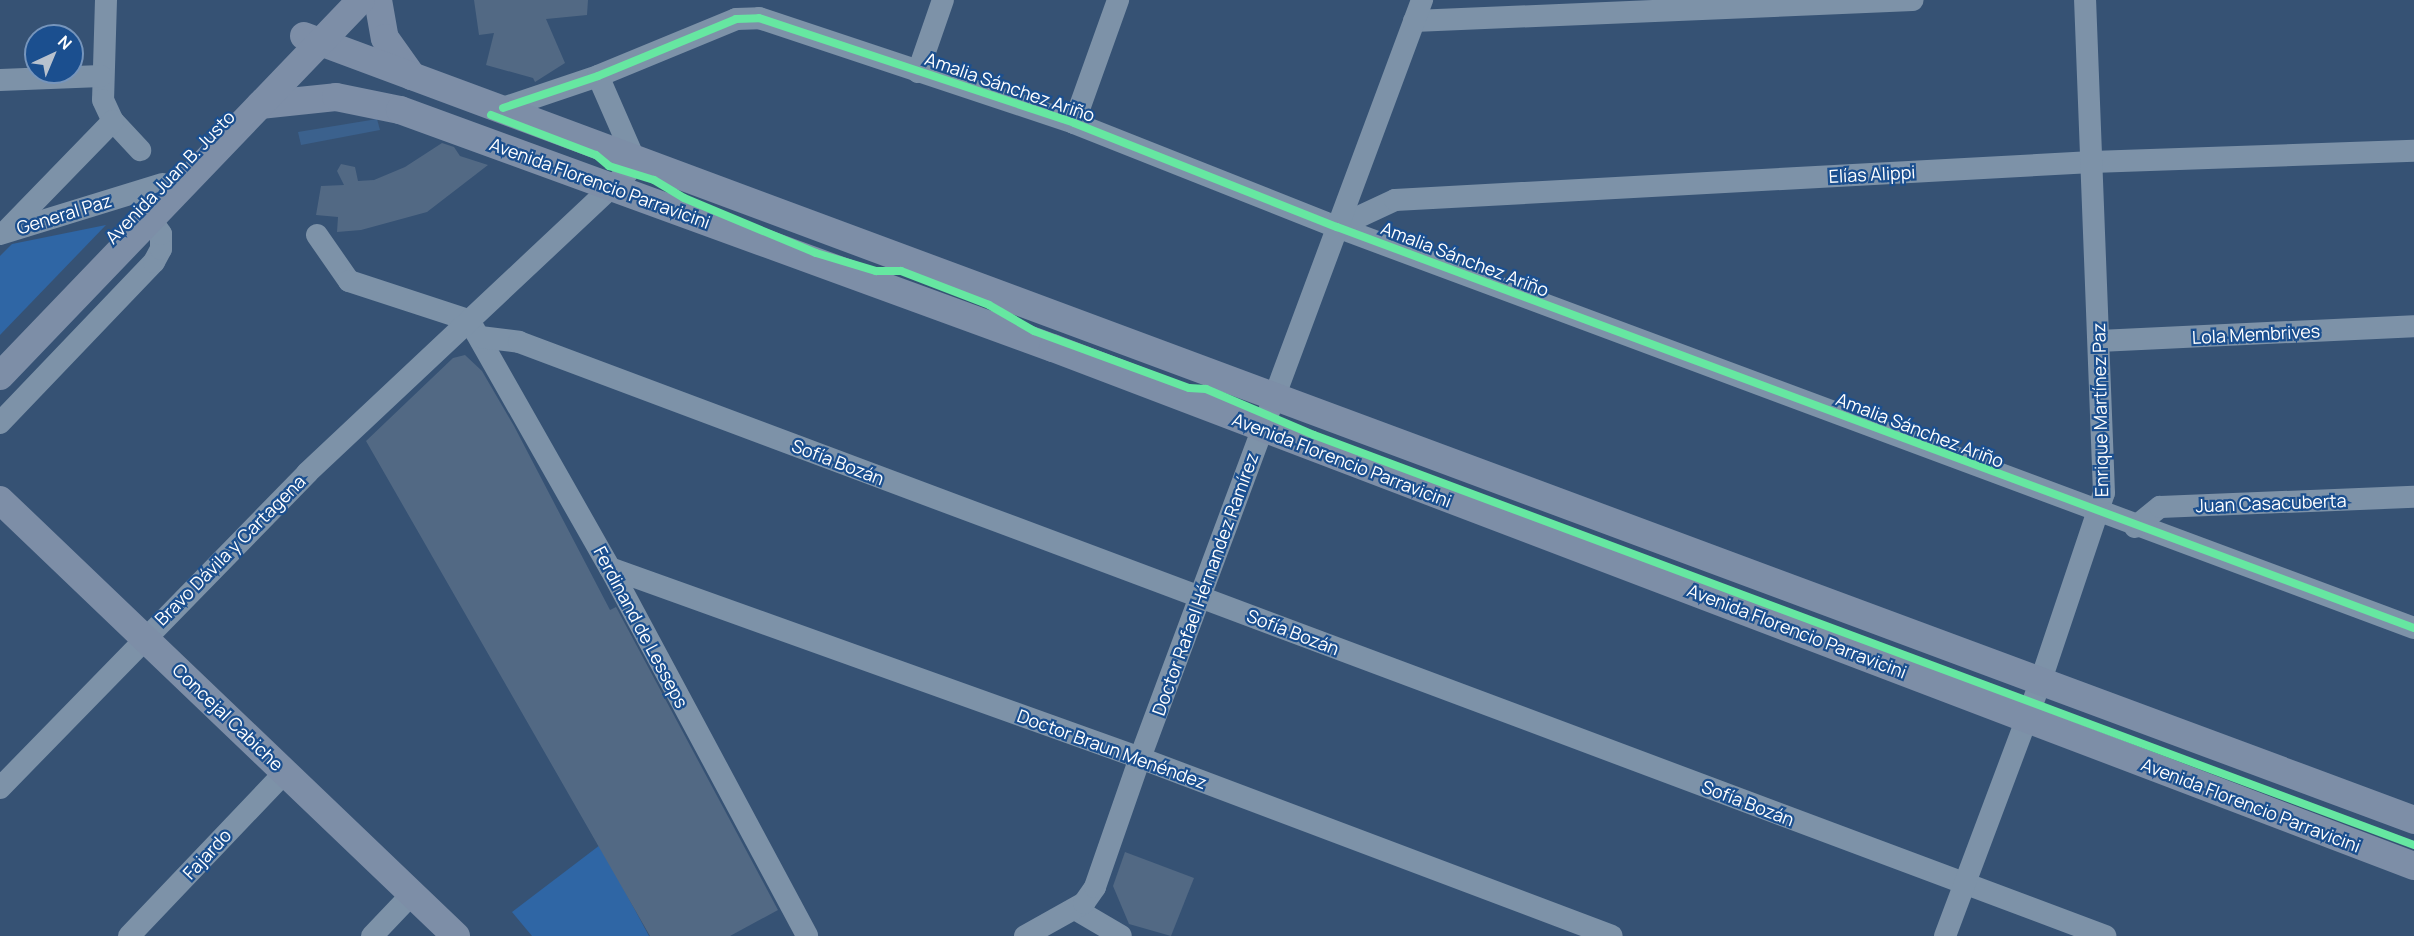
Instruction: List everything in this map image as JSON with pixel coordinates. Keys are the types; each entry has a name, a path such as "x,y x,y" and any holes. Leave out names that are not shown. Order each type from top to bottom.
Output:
{"main road":[{"name":"Avenida Juan B. Justo","path":"0,376 260,105 312,39 339,0"},
{"name":"Avenida Juan B. Justo","path":"0,354 163,184 312,39 361,0"},
{"path":"378,0 385,38 412,76"},
{"name":"Avenida Florencio Parravicini","path":"312,39 633,156 2414,820"},
{"name":"Avenida Florencio Parravicini","path":"260,105 336,97 379,104 1032,340 1261,430 2414,866"},
{"name":"Concejal Cabiche","path":"0,500 456,936"}],"street":[{"path":"106,0 101,76 103,100 113,121 140,150"},
{"path":"918,72 943,0"},
{"path":"1074,123 1118,0"},
{"name":"Doctor Rafael Hérnandez Ramírez","path":"1025,936 1075,909 1095,887 1140,758 1422,0"},
{"path":"1414,21 1913,0"},
{"name":"Enrique Martínez Paz","path":"1945,936 2042,680 2100,513 2104,493 2085,0"},
{"name":"Amalia Sánchez Ariño","path":"503,108 598,76 746,17 759,18 1074,123 1338,227 2135,527 2414,628"},
{"path":"0,80 101,76"},
{"path":"598,76 633,156"},
{"path":"2,235 113,121"},
{"name":"Elías Alippi","path":"1338,227 1395,200 2092,162 2414,151"},
{"name":"Bravo Dávila y Cartagena","path":"0,788 307,473 474,329 627,173 633,156"},
{"name":"General Paz","path":"2,235 163,184"},
{"name":"Avenida Juan B. Justo","path":"0,423 154,262 161,249 161,234 151,219"},
{"name":"Sofía Bozán","path":"317,235 349,280 474,329 519,342 2105,936"},
{"name":"Lola Membrives","path":"2099,341 2414,326"},
{"name":"Ferdinand de Lesseps","path":"474,329 610,568 807,936"},
{"name":"Juan Casacuberta","path":"2135,527 2160,507 2414,497"},
{"name":"Doctor Braun Menéndez","path":"610,568 1140,758 1612,936"},
{"name":"Fajardo","path":"129,936 285,772"},
{"path":"372,936 412,894"},
{"path":"1075,909 1121,936"}],"shaded area":[{"path":"377,119 380,130 301,145 298,132"},
{"path":"106,225 0,335 0,256 12,244"},
{"path":"600,845 649,936 532,936 512,912"}],"building":[{"path":"474,0 588,0 587,15 546,19 565,63 535,82 533,78 486,65 494,33 479,35"},
{"path":"442,143 454,147 460,156 488,165 427,212 361,230 337,232 338,217 316,215 321,186 344,185 337,171 341,164 355,167 358,181 374,180 405,167"},
{"path":"465,355 482,371 514,426 610,610 616,607 778,910 730,936 650,936 366,441 453,358"},
{"path":"1125,852 1194,878 1171,936 1129,924 1113,886"}],"cycle path":[{"path":"503,108 598,76 736,19 759,18 1074,123 1337,227 2414,628"},
{"path":"491,115 596,155 609,166 654,180 684,198 816,253 876,271 901,271 989,305 1034,331 1189,388 1206,389 1314,435 2414,845"}]}
